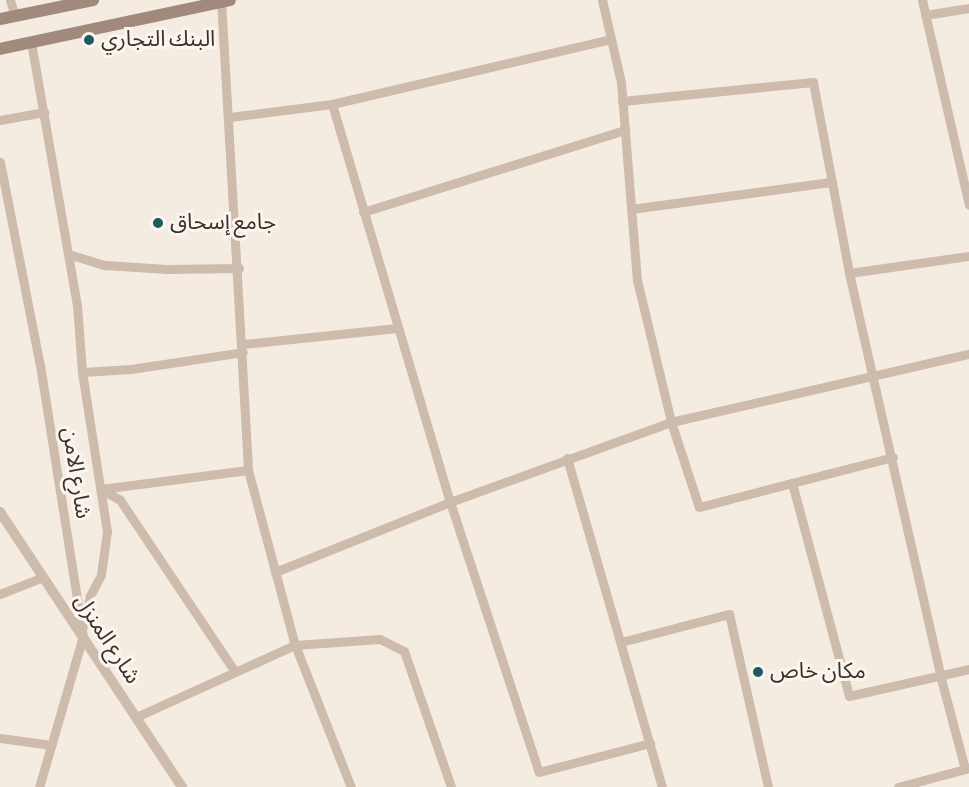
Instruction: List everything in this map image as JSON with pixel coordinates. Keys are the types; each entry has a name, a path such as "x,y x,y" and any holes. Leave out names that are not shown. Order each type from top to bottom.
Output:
{"main road":[{"path":"0,19 63,3 93,0"},
{"path":"0,49 224,1"}],"street":[{"path":"10,0 15,16"},
{"path":"602,0 622,101 637,280 671,422 699,507 893,458"},
{"path":"922,0 966,177 969,206"},
{"path":"224,1 248,470 295,645 351,787"},
{"path":"925,15 969,8"},
{"path":"230,117 332,104 611,39"},
{"path":"32,42 77,305 82,372 107,531 102,575 90,596 82,634"},
{"path":"622,101 813,82 849,273 893,458 940,675 967,769 898,787"},
{"path":"332,104 450,502 539,772 650,743"},
{"path":"0,120 44,112"},
{"path":"363,212 625,130"},
{"name":"شارع الامن","path":"0,162 4,208 40,365 82,634 39,787"},
{"path":"631,209 832,182"},
{"path":"68,254 105,265 167,269 238,268"},
{"path":"849,273 969,256"},
{"path":"82,372 130,369 243,348 397,328"},
{"path":"275,572 450,502 671,422 873,373 969,354"},
{"path":"567,458 662,787"},
{"path":"101,489 248,470"},
{"path":"792,483 849,696 969,669"},
{"path":"101,489 120,500 235,672"},
{"name":"شارع المنزل","path":"0,512 182,787"},
{"path":"0,594 43,577"},
{"path":"621,642 729,614 768,787"},
{"path":"136,717 295,645 380,639 404,651 451,787"},
{"path":"0,738 52,746"}],"place":[{"name":"البنك التجاري","path":"89,40"},
{"name":"جامع إسحاق","path":"158,223"},
{"name":"مكان خاص","path":"758,672"}]}
